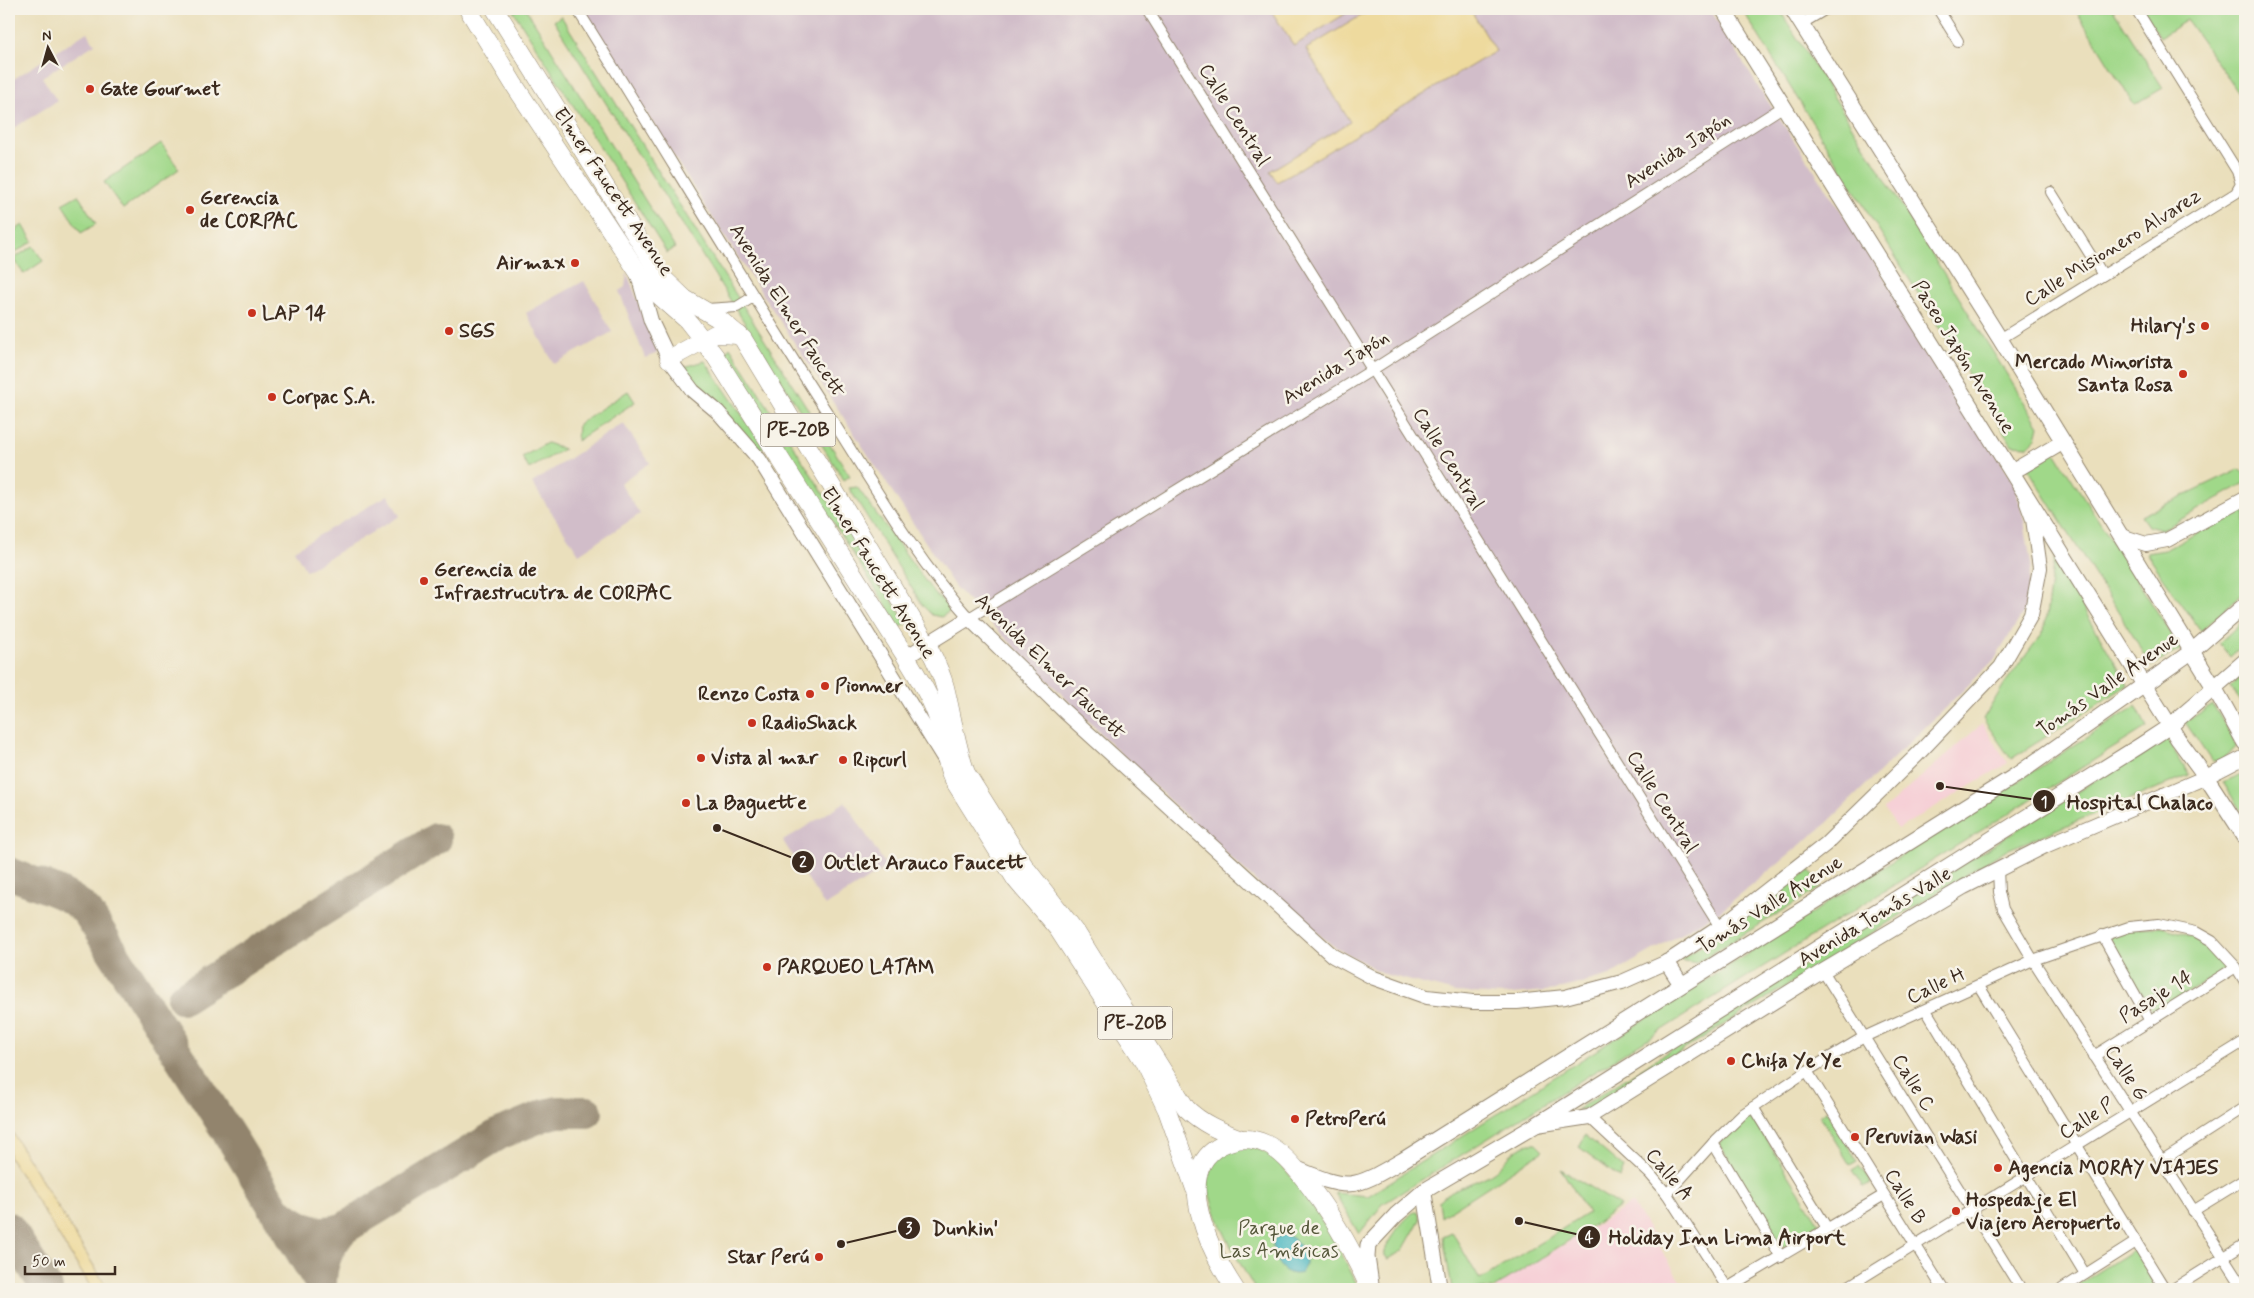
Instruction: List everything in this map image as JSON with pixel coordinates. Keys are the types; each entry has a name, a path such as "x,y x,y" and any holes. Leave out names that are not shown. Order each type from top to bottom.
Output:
{"highway":[{"name":"Elmer Faucett Avenue","path":"495,9 573,132 644,265 646,284 679,312 704,340 906,657 932,704 942,734 946,761 953,779 1016,880 1058,929 1143,1060 1167,1110 1195,1189"},
{"name":"Elmer Faucett Avenue","path":"475,12 513,83 552,143 644,265 685,299 739,334 927,644 939,667 960,758 975,789 1025,867 1076,932 1186,1108 1213,1128 1241,1138"},
{"path":"552,143 573,132"},
{"path":"670,359 715,334 739,334"},
{"name":"PE-20B","path":"1234,1289 1208,1236 1200,1213 1195,1189 1199,1171 1208,1155 1218,1147 1241,1138 1266,1144 1295,1168 1326,1206 1352,1248 1371,1289"}],"main road":[{"name":"Paseo Japón Avenue","path":"1723,9 2170,726 2245,837"},
{"name":"Paseo Japón Avenue","path":"1792,9 2000,339 2245,742"},
{"path":"644,265 651,321 670,359 693,391 718,412 759,459 946,761"},
{"path":"2012,472 2063,442"},
{"path":"1720,927 1826,844 1917,755 2001,667 2031,615 2040,568 2033,519 2022,488"},
{"path":"2121,536 2146,544 2167,540 2245,498"},
{"name":"Tomás Valle Avenue","path":"1295,1168 1328,1182 1349,1185 1368,1180 2018,774 2191,652 2245,604"},
{"name":"Avenida Japón","path":"906,657 968,618"},
{"name":"Avenida Elmer Faucett","path":"968,618 1065,712 1333,956 1374,978 1427,997 1472,1002 1517,1002 1565,997 1622,982 1667,962 1720,927"},
{"path":"1371,1289 1367,1257 1368,1245 1396,1215 1424,1191 1536,1125 2170,726 2245,661"},
{"name":"Avenida Tomás Valle","path":"1536,1125 1589,1117 1823,971 1998,869 2045,846 2206,777 2245,757"},
{"path":"1667,962 1681,984"},
{"path":"1424,1191 1440,1289"}],"street":[{"name":"Avenida Elmer Faucett","path":"577,9 679,172 710,228 753,297 895,518 943,588 968,618"},
{"name":"Calle Central","path":"1147,9 1720,927"},
{"path":"1801,24 1826,9"},
{"path":"1938,9 1958,41"},
{"name":"Calle Misionero Alvarez","path":"2000,339 2236,193 2241,184 2238,171 2136,9"},
{"name":"Avenida Japón","path":"968,618 1372,370 1784,106"},
{"path":"2052,192 2103,275"},
{"path":"702,310 737,307 753,297"},
{"name":"Calle G","path":"1998,869 1999,892 2004,908 2033,960 2244,1289"},
{"name":"Calle H","path":"1667,1194 1713,1143 1743,1114 1807,1071 1864,1037 2033,960 2129,926 2148,924 2176,926 2196,932 2212,941 2236,968 2245,982"},
{"path":"2102,935 2150,1021"},
{"name":"Pasaje 14","path":"2094,1056 2236,968"},
{"name":"Calle C","path":"1823,971 2021,1289"},
{"path":"1979,986 2164,1289"},
{"path":"1926,1010 2085,1274"},
{"name":"Calle P","path":"1844,1289 2245,1041"},
{"name":"Calle B","path":"1807,1071 1943,1289"},
{"path":"2161,1161 2245,1106"},
{"path":"1753,1108 1827,1228"},
{"name":"Calle A","path":"1589,1117 1650,1174 1667,1194 1727,1289"},
{"path":"1713,1143 1781,1257"},
{"path":"2194,1211 2245,1179"},
{"path":"1727,1289 1884,1195"},
{"path":"2062,1289 2136,1242"},
{"path":"2173,1289 2245,1244"}],"shaded area":[{"path":"580,9 1710,9 1759,88 1869,253 2014,482 2024,520 2031,564 2025,610 1995,659 1827,823 1720,911 1610,975 1556,990 1503,995 1455,992 1384,974 1332,945 1262,887 1137,770 955,587 734,251"},
{"path":"87,32 95,44 42,77 57,101 9,131 9,82"},
{"path":"627,273 658,353 645,358 619,291 625,287"},
{"path":"584,281 612,332 554,364 526,313"},
{"path":"623,423 650,463 620,483 640,514 579,554 532,483"},
{"path":"388,495 400,516 306,571 294,550"},
{"path":"1982,724 2008,763 1898,829 1884,809"},
{"path":"845,802 887,867 825,906 783,841"},
{"path":"1632,1203 1686,1289 1492,1289"}],"green space":[{"path":"512,9 526,9 675,248 667,253"},
{"path":"1742,9 1779,9 2039,426 2036,438 2028,446 2012,445"},
{"path":"2075,9 2113,9 2163,88 2134,105"},
{"path":"2245,9 2245,102 2187,20 2160,37 2143,10"},
{"path":"561,16 850,476 844,480 554,21"},
{"path":"161,143 179,169 123,209 104,182"},
{"path":"78,195 96,224 81,233 62,204"},
{"path":"23,225 33,241 13,254 9,247 9,234"},
{"path":"33,246 43,261 24,274 13,259"},
{"path":"730,347 907,624 900,627 725,353"},
{"path":"705,361 764,447 757,451 681,369"},
{"path":"628,391 635,402 577,441 578,424"},
{"path":"547,443 564,449 529,469 522,457"},
{"path":"2054,451 2181,649 2152,666 2027,467"},
{"path":"2239,469 2245,475 2245,483 2162,530 2148,526 2141,516"},
{"path":"857,487 934,593 949,607 949,612 941,617 932,615 923,606 849,488"},
{"path":"2245,506 2245,591 2201,631 2146,553 2165,550"},
{"path":"2054,558 2128,685 2011,759 1983,719 2005,683 2044,631"},
{"path":"2245,619 2245,643 2230,657 2219,643"},
{"path":"2245,673 2245,707 2230,687"},
{"path":"2213,705 2237,745 2222,761 2212,762 2185,722"},
{"path":"2136,706 2147,727 1383,1204 1359,1234 1335,1193 1368,1196"},
{"path":"2165,736 2189,775 2004,851 1588,1109 1576,1110"},
{"path":"2245,773 2245,818 2223,782"},
{"path":"1810,870 1822,887 1696,963 1680,960"},
{"path":"2161,927 2199,940 2228,967 2154,1014 2108,937 2131,928"},
{"path":"1827,1111 1857,1161 1850,1165 1820,1116"},
{"path":"1751,1115 1820,1225 1783,1248 1719,1143"},
{"path":"1585,1135 1624,1168 1620,1178 1579,1147"},
{"path":"1529,1144 1536,1144 1543,1151 1441,1217 1439,1201 1451,1191 1495,1171 1518,1148"},
{"name":"Parque de Las Américas","path":"1245,1146 1260,1150 1288,1173 1317,1212 1359,1289 1255,1289 1218,1220 1209,1191 1208,1179 1212,1165 1220,1155 1228,1150"},
{"path":"1859,1166 1871,1183 1863,1187 1852,1170"},
{"path":"1561,1169 1620,1206 1595,1224 1492,1289 1452,1289 1443,1236 1452,1232 1480,1280 1588,1213"},
{"path":"1414,1212 1418,1212 1420,1220 1403,1250 1389,1259 1385,1256 1385,1251 1390,1239"},
{"path":"2136,1248 2163,1289 2072,1289"}],"sand":[{"path":"1270,9 1353,9 1294,46"},
{"path":"1372,9 1470,9 1496,51 1277,182 1270,171 1350,122 1306,49"},
{"path":"9,1127 108,1289 92,1289 9,1156"}],"water":[{"path":"1283,1234 1296,1241 1302,1249 1306,1264 1301,1273 1294,1274 1288,1272 1275,1259 1272,1246 1273,1240"}],"taxiway":[{"path":"183,998 436,839"},
{"path":"9,873 72,899 88,913 235,1144 321,1284 321,1289"},
{"path":"343,1229 499,1134 545,1115 558,1112 587,1112"},
{"path":"279,1213 309,1230 324,1232 343,1229 324,1261 321,1284"},
{"path":"9,1228 47,1289"}],"place":[{"name":"Gate Gourmet","path":"90,89"},
{"name":"Gerencia de CORPAC","path":"190,210"},
{"name":"Airmax","path":"575,263"},
{"name":"LAP 14","path":"252,313"},
{"name":"Hilary's","path":"2205,326"},
{"name":"SGS","path":"449,331"},
{"name":"Mercado Minorista Santa Rosa","path":"2183,374"},
{"name":"Corpac S.A.","path":"272,397"},
{"name":"Gerencia de Infraestrucutra de CORPAC","path":"424,581"},
{"name":"Pionner","path":"825,686"},
{"name":"Renzo Costa","path":"810,694"},
{"name":"RadioShack","path":"752,723"},
{"name":"Vista al mar","path":"701,758"},
{"name":"Ripcurl","path":"843,760"},
{"name":"Hospital Chalaco","path":"1940,786"},
{"name":"La Baguette","path":"686,803"},
{"name":"Outlet Arauco Faucett","path":"717,828"},
{"name":"PARQUEO LATAM","path":"767,967"},
{"name":"Chifa Ye Ye","path":"1731,1061"},
{"name":"PetroPerú","path":"1295,1119"},
{"name":"Peruvian Wasi","path":"1855,1137"},
{"name":"Agencia MORAY VIAJES","path":"1998,1168"},
{"name":"Hospedaje El Viajero Aeropuerto","path":"1956,1211"},
{"name":"Holiday Inn Lima Airport","path":"1519,1221"},
{"name":"Dunkin'","path":"841,1244"},
{"name":"Star Perú","path":"819,1257"}]}
